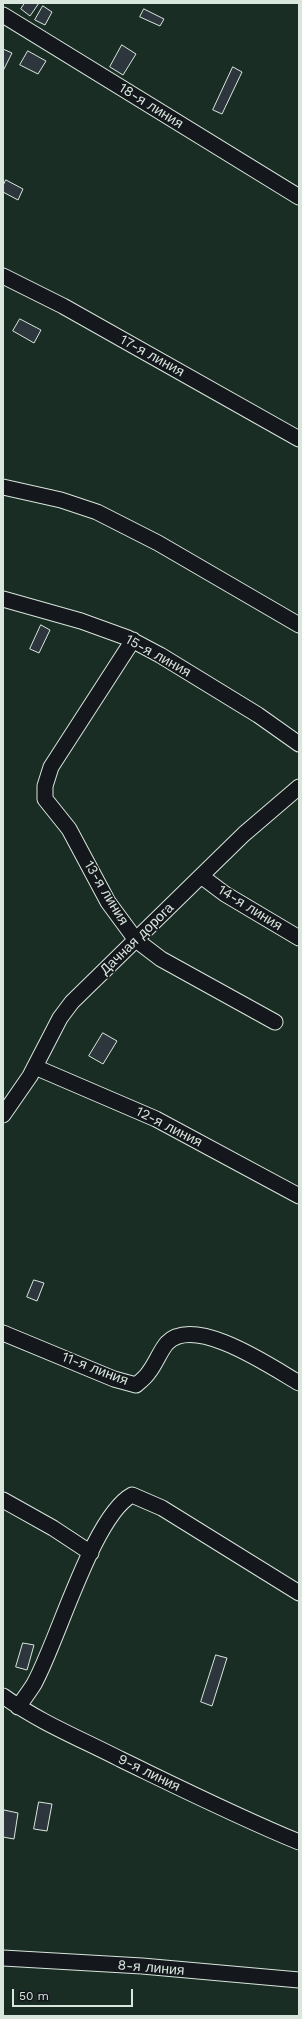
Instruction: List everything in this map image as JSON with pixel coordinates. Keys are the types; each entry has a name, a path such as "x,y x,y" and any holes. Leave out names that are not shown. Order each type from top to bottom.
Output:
{"street":[{"name":"18-я линия","path":"3,14 299,197"},
{"name":"17-я линия","path":"3,276 70,310 299,439"},
{"path":"3,487 61,500 97,512 158,543 299,624"},
{"name":"15-я линия","path":"3,599 81,621 133,640 258,715 299,744"},
{"name":"13-я линия","path":"133,640 51,767 45,786 45,800 69,830 108,902 136,940 161,959 275,1022"},
{"name":"Дачная дорога","path":"3,1115 35,1067 60,1018 72,1002 244,834 299,787"},
{"name":"14-я линия","path":"201,876 225,894 299,938"},
{"name":"12-я линия","path":"35,1067 156,1119 299,1196"},
{"name":"11-я линия","path":"3,1333 114,1379 136,1385 149,1373 167,1343 178,1337 190,1334 204,1336 221,1341 258,1359 299,1383"},
{"path":"18,1707 34,1685 91,1553 108,1519 117,1507 132,1495 162,1508 299,1593"},
{"path":"3,1500 91,1553"},
{"name":"9-я линия","path":"3,1696 18,1707 242,1818 299,1842"},
{"name":"8-я линия","path":"3,1958 142,1966 299,1980"}],"green space":[{"path":"3,3 299,3 299,2016 3,2016"}],"building":[{"path":"25,3 39,3 30,16 21,9"},
{"path":"43,6 52,12 45,25 35,20"},
{"path":"144,9 164,19 160,26 140,17"},
{"path":"122,45 136,54 123,75 110,67"},
{"path":"3,49 12,53 3,71"},
{"path":"28,51 46,61 38,74 20,65"},
{"path":"233,67 242,72 222,114 213,110"},
{"path":"6,180 23,189 18,200 3,192 3,186"},
{"path":"20,319 41,330 34,343 13,331"},
{"path":"41,625 50,630 39,653 30,649"},
{"path":"103,1033 117,1041 103,1064 89,1056"},
{"path":"34,1280 44,1283 37,1301 27,1297"},
{"path":"23,1643 34,1645 27,1670 16,1667"},
{"path":"216,1655 227,1658 212,1706 201,1702"},
{"path":"39,1802 52,1804 47,1831 34,1829"},
{"path":"4,1810 18,1813 14,1839 3,1837"}]}
